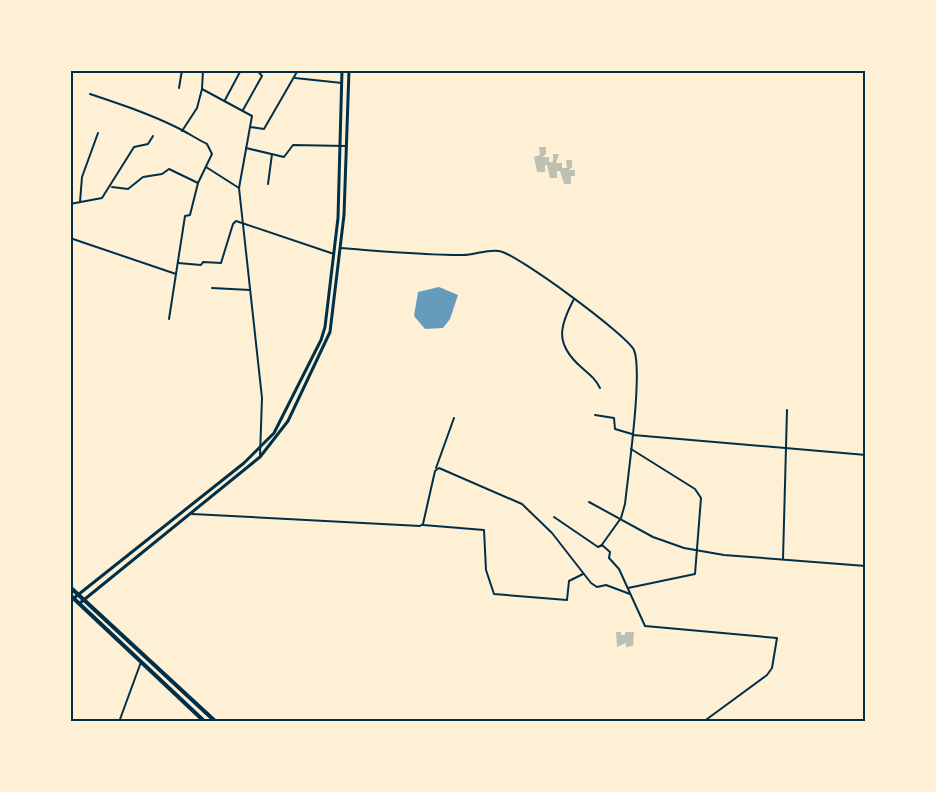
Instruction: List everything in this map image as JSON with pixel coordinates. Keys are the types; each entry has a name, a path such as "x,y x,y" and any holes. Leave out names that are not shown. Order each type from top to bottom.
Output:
{"main road":[{"path":"70,587 216,722"},
{"path":"72,597 205,722"}],"street":[{"path":"179,88 182,70"},
{"path":"182,131 199,103 202,88 203,71 193,70"},
{"path":"225,100 241,70"},
{"path":"243,110 262,76 257,70"},
{"path":"250,127 264,129 298,70"},
{"path":"72,597 79,595 260,447 279,424 321,340 338,218 342,70"},
{"path":"80,603 260,458 285,426 324,350 331,327 340,248 348,146 349,70"},
{"path":"295,78 342,83"},
{"path":"202,88 252,116 239,188 262,398 260,458"},
{"path":"90,94 131,106 182,131 208,145 212,155 198,183 190,215 185,216 169,319"},
{"path":"80,202 82,177 98,133"},
{"path":"70,204 99,200 111,186 134,147 148,144 153,136"},
{"path":"246,148 286,156 292,145 348,146"},
{"path":"268,184 272,154"},
{"path":"206,167 239,188"},
{"path":"111,186 128,189 142,177 162,174 169,169 198,183"},
{"path":"178,263 201,266 203,262 221,263 233,224 244,222 334,254"},
{"path":"70,238 177,274"},
{"path":"340,248 463,255 504,252 574,299 624,338 634,349 636,378 633,434 625,504 621,518 602,546 598,548 554,517"},
{"path":"332,267 338,267"},
{"path":"212,288 250,290"},
{"path":"574,299 561,324 561,336 573,358 594,377 600,388"},
{"path":"783,559 787,410"},
{"path":"595,415 614,418 615,429 633,434 866,455"},
{"path":"422,525 436,468 454,418"},
{"path":"628,588 693,576 697,572 700,494 631,449"},
{"path":"436,468 522,504 552,533 583,574 596,586 606,585 630,594"},
{"path":"589,502 661,540 698,551 866,566"},
{"path":"192,514 484,530 486,570 494,594 567,600 569,580 583,574"},
{"path":"602,546 610,552 609,558 618,567 642,622 651,628 777,638 772,668 767,675 703,722"},
{"path":"119,722 141,662"}],"water":[{"path":"439,287 458,295 450,319 443,328 425,329 414,316 418,292"}],"building":[{"path":"539,147 546,147 546,154 542,157 549,157 549,162 553,162 553,154 559,154 556,163 562,163 562,168 567,168 566,160 572,160 572,167 569,170 575,170 575,176 571,176 571,184 564,184 560,171 557,171 557,178 550,178 547,165 545,165 545,172 537,172 534,157 540,155"},
{"path":"616,632 625,635 625,632 634,632 633,646 626,647 626,643 617,647"}]}
